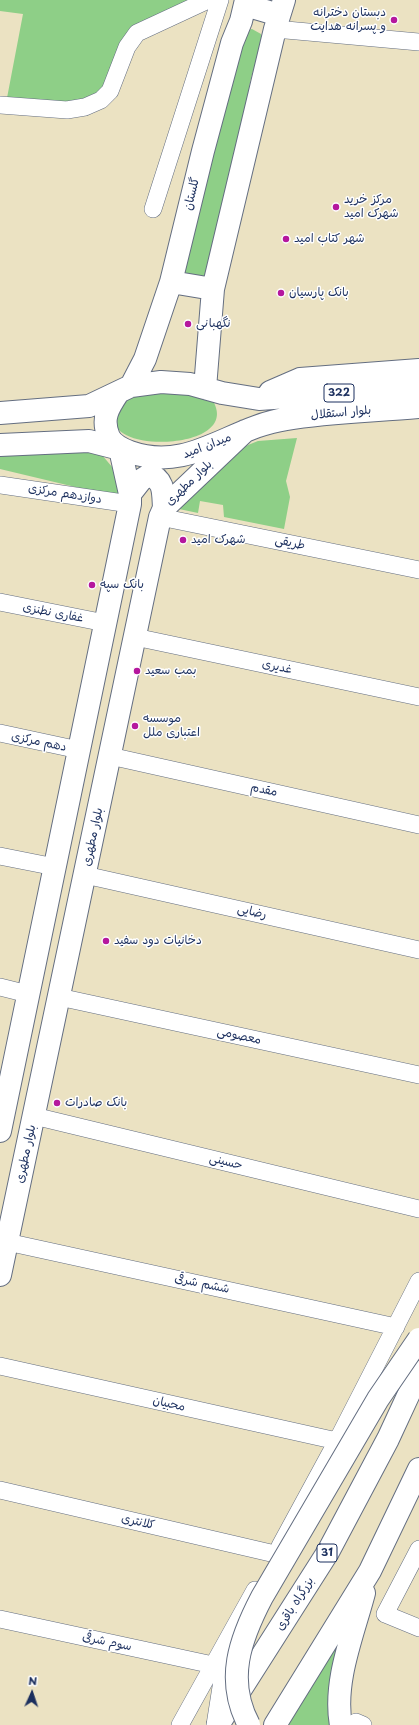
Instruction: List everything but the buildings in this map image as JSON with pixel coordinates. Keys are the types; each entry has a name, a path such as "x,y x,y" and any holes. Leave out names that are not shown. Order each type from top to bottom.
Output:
{"main road":[{"path":"206,388 213,290 279,15 244,9"},
{"name":"گلستان","path":"125,389 145,359 171,282 202,151 232,43 244,9"},
{"path":"171,282 213,290"},
{"path":"0,413 89,406 125,389 161,382 190,384 222,393 259,399 276,388 300,379 419,370"},
{"name":"بلوار استقلال","path":"259,399 419,388"},
{"path":"125,389 108,406 105,422 110,440 120,449 130,499"},
{"name":"بلوار استقلال","path":"254,428 284,419 314,415 419,407"},
{"path":"10,445 41,437 46,428 44,416 32,410"},
{"path":"254,428 419,420"},
{"name":"میدان امید","path":"120,449 152,458 184,456 254,428"},
{"name":"بلوار مطهری","path":"0,1275 162,512 254,428"},
{"path":"10,445 89,441 120,449"},
{"path":"1,1120 55,867 130,499 141,480 149,475 156,477 162,482 162,512"},
{"path":"249,1725 239,1699 237,1659 242,1638 249,1621 378,1399 419,1339"},
{"name":"بزرگراه باقری","path":"218,1725 328,1552 388,1439 419,1372"},
{"path":"275,1725 370,1571 419,1469"},
{"path":"353,1724 340,1714 342,1677 370,1571"}],"street":[{"path":"0,105 67,110 85,107 101,100 110,91 126,46 137,33 208,0"},
{"path":"153,209 220,0 244,9"},
{"path":"279,15 419,42"},
{"name":"دوازدهم مرکزی","path":"0,484 130,499"},
{"name":"طریقی","path":"162,512 419,570"},
{"name":"غفاری نطنزی","path":"0,602 105,623"},
{"name":"غدیری","path":"135,637 419,697"},
{"name":"دهم مرکزی","path":"0,733 79,750"},
{"name":"مقدم","path":"110,756 419,825"},
{"path":"0,856 55,867"},
{"name":"رضایی","path":"85,875 419,950"},
{"path":"0,987 28,994"},
{"name":"معصومی","path":"59,998 419,1075"},
{"name":"حسینی","path":"34,1116 419,1209"},
{"name":"ششم شرقی","path":"7,1242 396,1327"},
{"path":"180,1725 337,1441 419,1281"},
{"name":"محبیان","path":"0,1366 337,1441"},
{"name":"کلانتری","path":"0,1490 275,1554"},
{"path":"419,1549 385,1614 419,1628"},
{"name":"سوم شرقی","path":"0,1619 213,1665"},
{"path":"215,1725 229,1634"}],"green space":[{"path":"0,0 195,0 140,22 101,93 74,104 7,98 23,14 0,11"},
{"path":"252,29 261,34 260,47 250,84 207,274 201,278 186,275 184,272 208,169 247,30"},
{"path":"169,389 213,401 217,418 208,430 192,438 170,442 149,441 130,437 118,428 116,416 120,408 131,398 145,393"},
{"path":"297,438 286,481 290,497 284,529 224,517 223,505 200,501 198,513 179,509 183,500 236,452 258,441"},
{"path":"88,446 102,455 118,474 119,493 113,496 0,469 0,452"},
{"path":"347,1629 331,1676 328,1700 330,1725 287,1725"}],"place":[{"name":"دبستان دخترانه و پسرانه هدایت","path":"394,20"},
{"name":"مرکز خرید شهرک امید","path":"336,207"},
{"name":"شهر کتاب امید","path":"286,239"},
{"name":"بانک پارسیان","path":"281,293"},
{"name":"نگهبانی","path":"188,324"},
{"name":"شهرک امید","path":"183,540"},
{"name":"بانک سپه","path":"92,585"},
{"name":"بمب سعید","path":"137,671"},
{"name":"موسسه اعتباری ملل","path":"135,726"},
{"name":"دخانیات دود سفید","path":"106,941"},
{"name":"بانک صادرات","path":"57,1103"}]}
